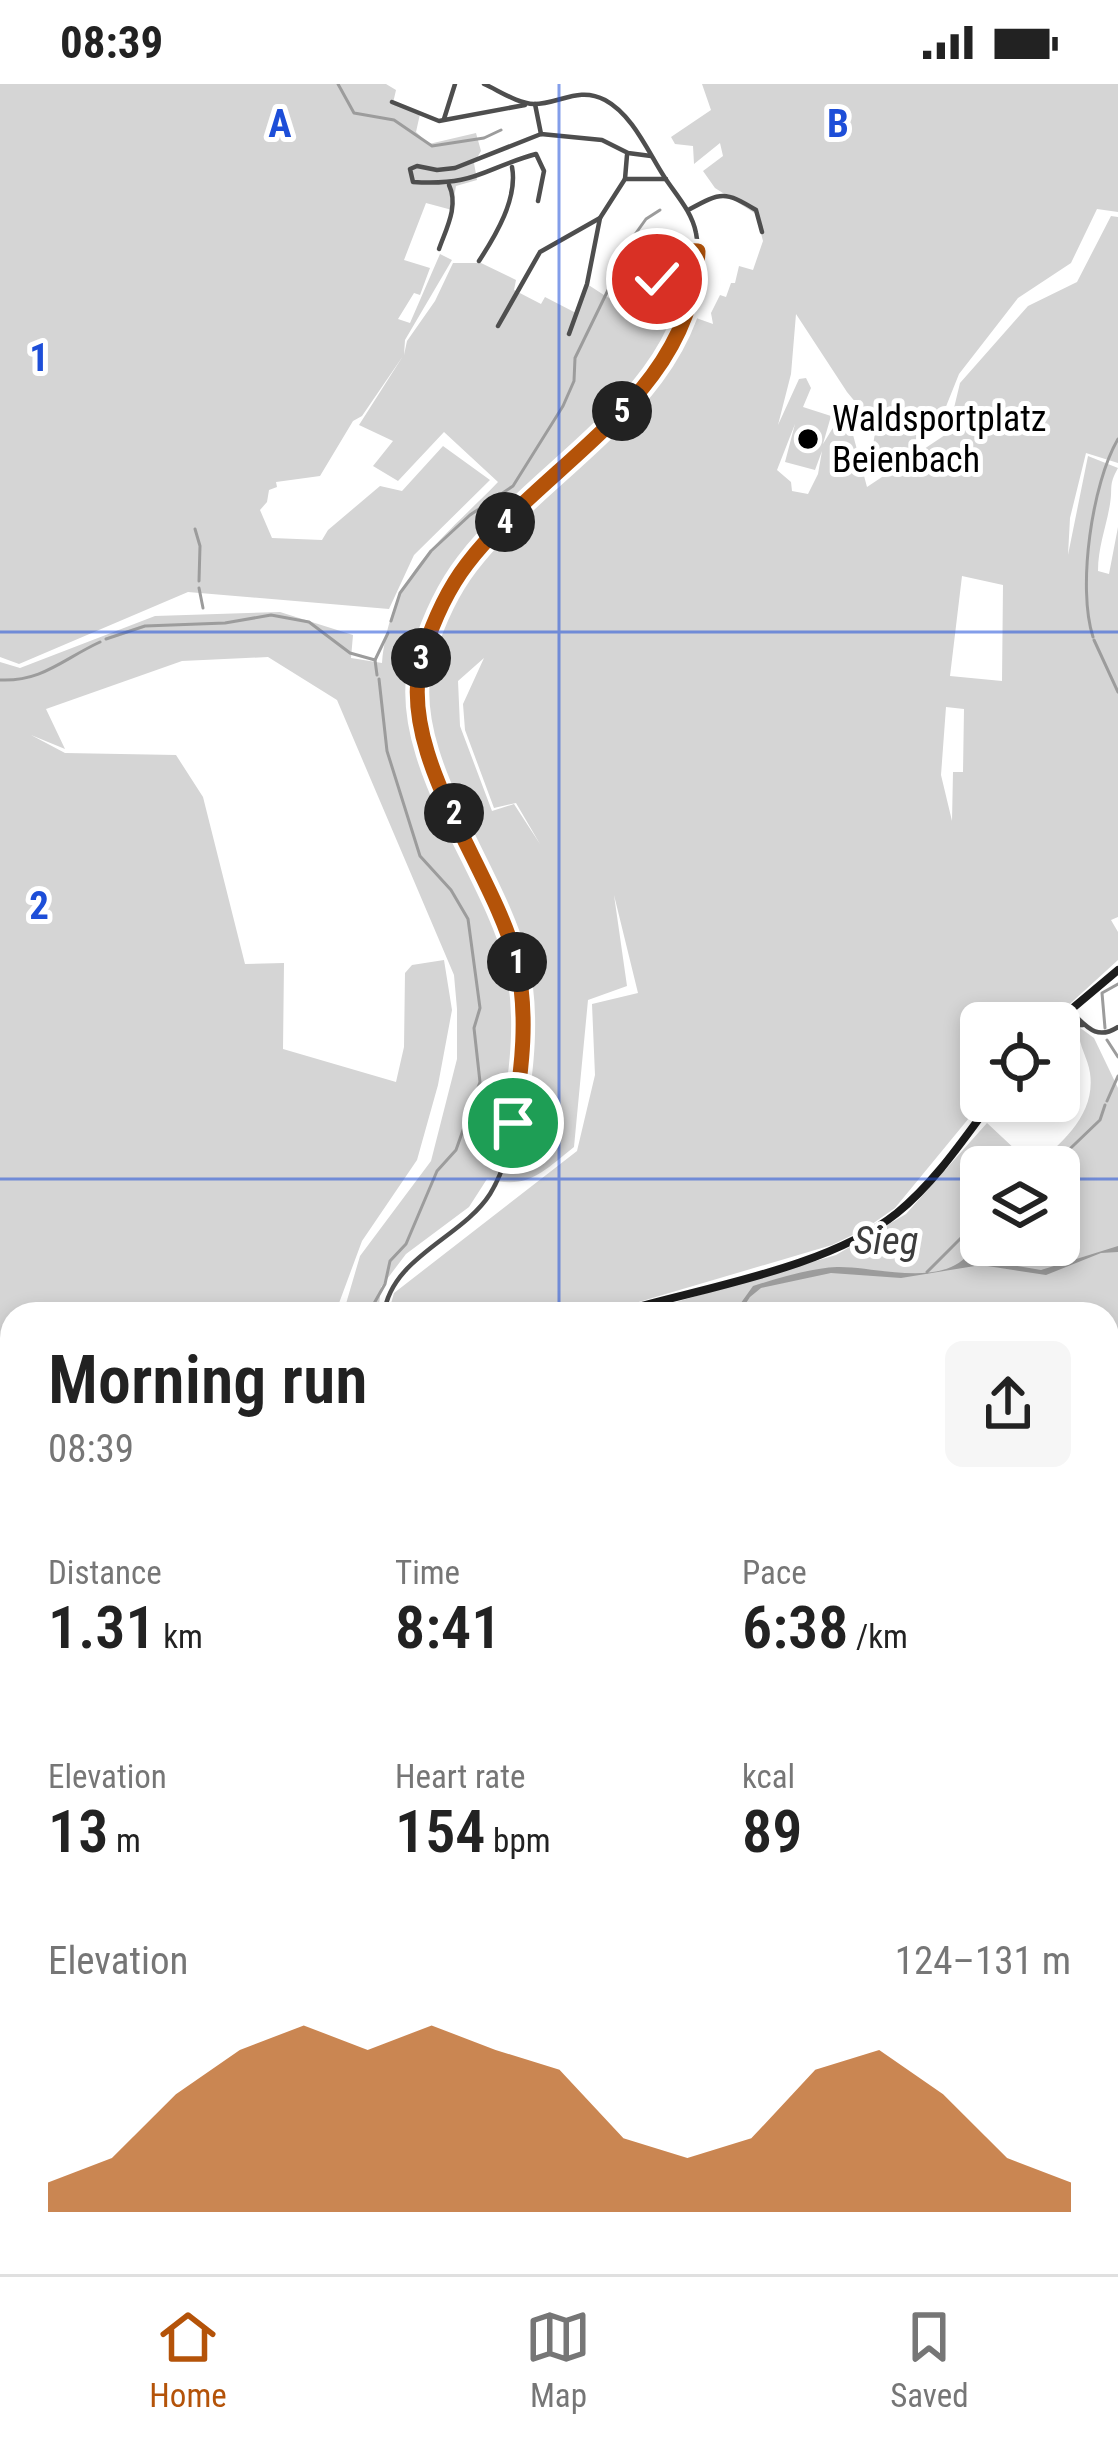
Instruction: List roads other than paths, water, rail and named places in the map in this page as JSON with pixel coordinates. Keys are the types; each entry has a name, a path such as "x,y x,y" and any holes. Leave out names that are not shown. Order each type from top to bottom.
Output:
{"main road":[{"path":"1077,1002 1118,970"},
{"path":"655,1302 819,1255 870,1232 918,1194 975,1122"}],"street":[{"path":"444,119 455,84"},
{"path":"484,84 532,104"},
{"path":"388,1302 409,1268 472,1216 491,1193 513,1123 522,1056 521,984 509,935 427,748 418,703 422,654 467,563 523,503 637,398 661,367 688,304 698,251 687,210 625,117 599,97 576,94 485,115 434,120 392,102"},
{"path":"532,104 541,134"},
{"path":"538,201 544,171 539,156 449,185 413,182 410,170 417,166 455,168 541,134 602,140 628,153 651,156"},
{"path":"569,334 587,284 600,218 625,179 628,153"},
{"path":"479,261 505,209 514,177 511,165"},
{"path":"625,179 666,179"},
{"path":"439,249 452,211 449,185"},
{"path":"687,210 726,194 756,210 762,232"},
{"path":"498,326 540,252 600,218"},
{"path":"657,279 662,249 698,251"},
{"path":"1080,1021 1100,1034 1118,1028"},
{"path":"1080,1025 1084,1025"}],"waterway":[{"path":"338,84 354,113 394,120 432,146 484,138 501,130"},
{"path":"391,621 400,593 431,551 470,515 513,486 563,406 574,381 575,358 610,286 627,271 631,240 646,219 660,210"},
{"path":"1093,637 1086,592 1090,536 1101,482 1118,439"},
{"path":"195,529 200,546 199,581"},
{"path":"199,588 203,608"},
{"path":"106,639 145,626 225,623 271,615 309,622 350,653 375,660"},
{"path":"377,675 375,660 388,633"},
{"path":"1094,640 1118,692"},
{"path":"0,680 40,673 100,642"},
{"path":"375,1302 390,1261 406,1244 437,1171 456,1150 480,1082 474,1028 480,1008 468,919 451,890 420,856 387,751 379,679"},
{"path":"1105,1028 1102,993 1118,984"},
{"path":"1107,1040 1118,1057"},
{"path":"1107,1101 1118,1076"},
{"path":"1073,1146 1100,1120 1105,1105"},
{"name":"Sieg","path":"927,1272 960,1239"}],"place":[{"name":"Waldsportplatz Beienbach","path":"808,439"}]}
